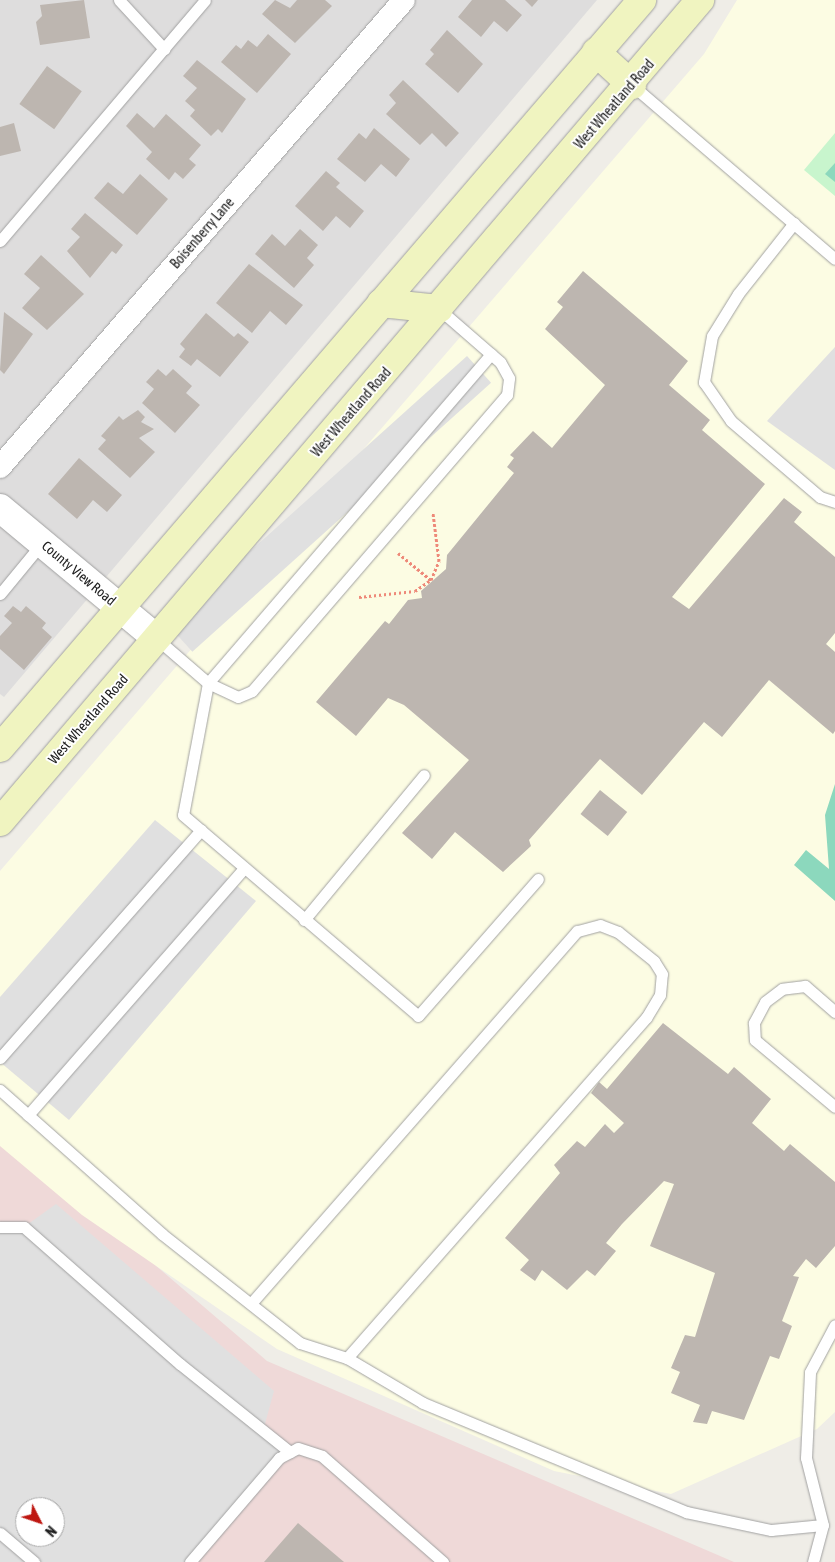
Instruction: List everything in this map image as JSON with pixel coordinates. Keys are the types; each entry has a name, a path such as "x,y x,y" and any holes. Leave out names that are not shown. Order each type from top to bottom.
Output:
{"main road":[{"path":"0,748 642,0"},
{"name":"West Wheatland Road","path":"0,822 632,85 700,0"},
{"path":"596,52 632,85"},
{"path":"381,303 439,309"}],"street":[{"name":"Boisenberry Lane","path":"0,467 404,0"},
{"name":"County View Road","path":"0,508 157,639"}],"lane":[{"path":"118,0 164,49"},
{"path":"0,241 205,0"},
{"path":"632,85 835,259"},
{"path":"794,223 738,294 712,336 704,382 731,421 820,497 835,502"},
{"path":"157,639 208,683 238,697 252,690 501,402 507,394 509,378 491,354 439,309"},
{"path":"491,354 208,683 183,815 418,1016 538,879"},
{"path":"0,594 42,543"},
{"path":"304,920 424,775"},
{"path":"0,1058 201,830"},
{"path":"28,1115 244,868"},
{"path":"251,1304 554,954 577,931 600,925 618,932 654,961 662,974 660,995 646,1018 348,1358"},
{"path":"835,1012 805,986 782,989 765,1002 754,1023 756,1040 835,1107"},
{"path":"0,1090 162,1234 300,1343 348,1358 423,1403 686,1512 772,1530 823,1525"},
{"path":"0,1227 24,1227 180,1364 290,1452"},
{"path":"813,1562 823,1525 806,1458 810,1372 835,1325"},
{"path":"190,1562 279,1458 298,1448 322,1456 443,1562"},
{"path":"0,1533 34,1562"}],"path":[{"path":"360,597 415,591 431,580 438,561 433,513"},
{"path":"398,554 431,580"}],"shaded area":[{"path":"0,0 597,0 4,697 0,694"},
{"path":"737,0 835,0 835,1412 817,1429 671,1494 554,1471 277,1349 82,1215 0,1146 0,871 704,54"},
{"path":"835,347 835,470 767,421"},
{"path":"467,356 491,383 192,652 168,625"},
{"path":"155,820 256,901 69,1120 0,1062 0,997"},
{"path":"0,1132 267,1361 734,1562 0,1562"},
{"path":"56,1204 274,1391 263,1431 290,1452 190,1562 0,1562 0,1227 24,1227"}],"green space":[{"path":"835,133 835,196 804,170"},
{"path":"835,163 835,182 825,174"},
{"path":"835,784 835,901 794,865 806,850 829,869 825,815"}],"building":[{"path":"84,0 90,38 40,45 36,22 42,16 40,5"},
{"path":"275,0 290,8 297,0 325,0 332,6 295,43 262,14"},
{"path":"472,0 505,0 522,15 507,32 494,21 481,37 458,17"},
{"path":"525,0 538,0 532,7"},
{"path":"447,30 483,64 458,93 425,64 434,54 430,50"},
{"path":"268,34 291,54 257,93 221,62 236,45 241,49 248,40 257,47"},
{"path":"197,60 246,99 222,133 218,129 211,136 190,116 195,110 185,101 197,88 183,76"},
{"path":"47,66 82,91 54,129 19,104"},
{"path":"403,80 459,133 446,147 432,133 420,145 386,114 396,103 389,95"},
{"path":"137,113 154,128 166,114 201,145 189,159 196,165 183,179 175,172 169,180 146,159 152,152 126,126"},
{"path":"14,123 21,151 0,156 0,127"},
{"path":"374,128 410,159 396,177 381,164 365,182 337,159 359,133 366,139"},
{"path":"326,171 340,183 336,187 364,211 350,228 336,216 323,231 295,206"},
{"path":"140,174 168,199 137,235 94,198 108,182 123,194"},
{"path":"85,213 123,245 116,254 112,251 90,278 67,251 80,237 71,229"},
{"path":"300,229 318,245 307,258 314,265 294,288 255,254 272,234 285,246"},
{"path":"41,255 84,294 47,330 22,308 40,288 24,274"},
{"path":"249,264 303,305 286,325 270,311 252,333 216,303"},
{"path":"583,271 688,361 669,385 710,420 702,430 765,484 672,597 689,609 784,498 802,512 794,522 835,557 835,633 826,644 835,652 835,731 833,734 769,680 722,737 704,722 642,795 600,759 529,840 531,846 503,872 455,832 432,859 402,833 469,760 404,705 388,698 356,736 316,702 385,621 389,624 408,600 422,598 421,591 446,569 447,555 514,473 507,467 514,458 510,455 533,431 552,448 605,385 545,329 563,307 557,302"},
{"path":"4,312 33,334 4,374 0,370"},
{"path":"206,313 234,337 238,333 249,342 220,377 197,359 191,366 179,357 185,349 180,344"},
{"path":"158,369 166,376 173,369 192,386 186,393 200,405 175,433 142,403 154,389 146,382"},
{"path":"138,410 145,417 141,422 154,429 139,438 155,452 130,478 98,449 106,440 101,436 119,416 123,420"},
{"path":"79,458 122,495 107,512 93,500 77,519 48,494"},
{"path":"13,606 21,612 26,606 46,623 42,628 52,637 24,670 0,649 0,636 12,623 4,616"},
{"path":"600,790 627,812 608,836 580,814"},
{"path":"663,1023 728,1074 734,1067 771,1099 752,1123 784,1151 790,1144 835,1182 835,1246 816,1268 806,1259 793,1276 799,1277 782,1321 792,1326 779,1359 770,1356 744,1420 712,1411 707,1424 693,1422 700,1405 671,1393 680,1372 671,1368 685,1335 695,1337 715,1273 650,1246 674,1184 664,1181 622,1224 606,1243 616,1251 595,1276 587,1270 567,1290 542,1270 535,1281 520,1270 529,1260 505,1238 560,1173 554,1165 577,1141 585,1147 605,1124 614,1133 624,1123 591,1093 599,1082 607,1089"},
{"path":"298,1523 344,1562 264,1562"}]}
